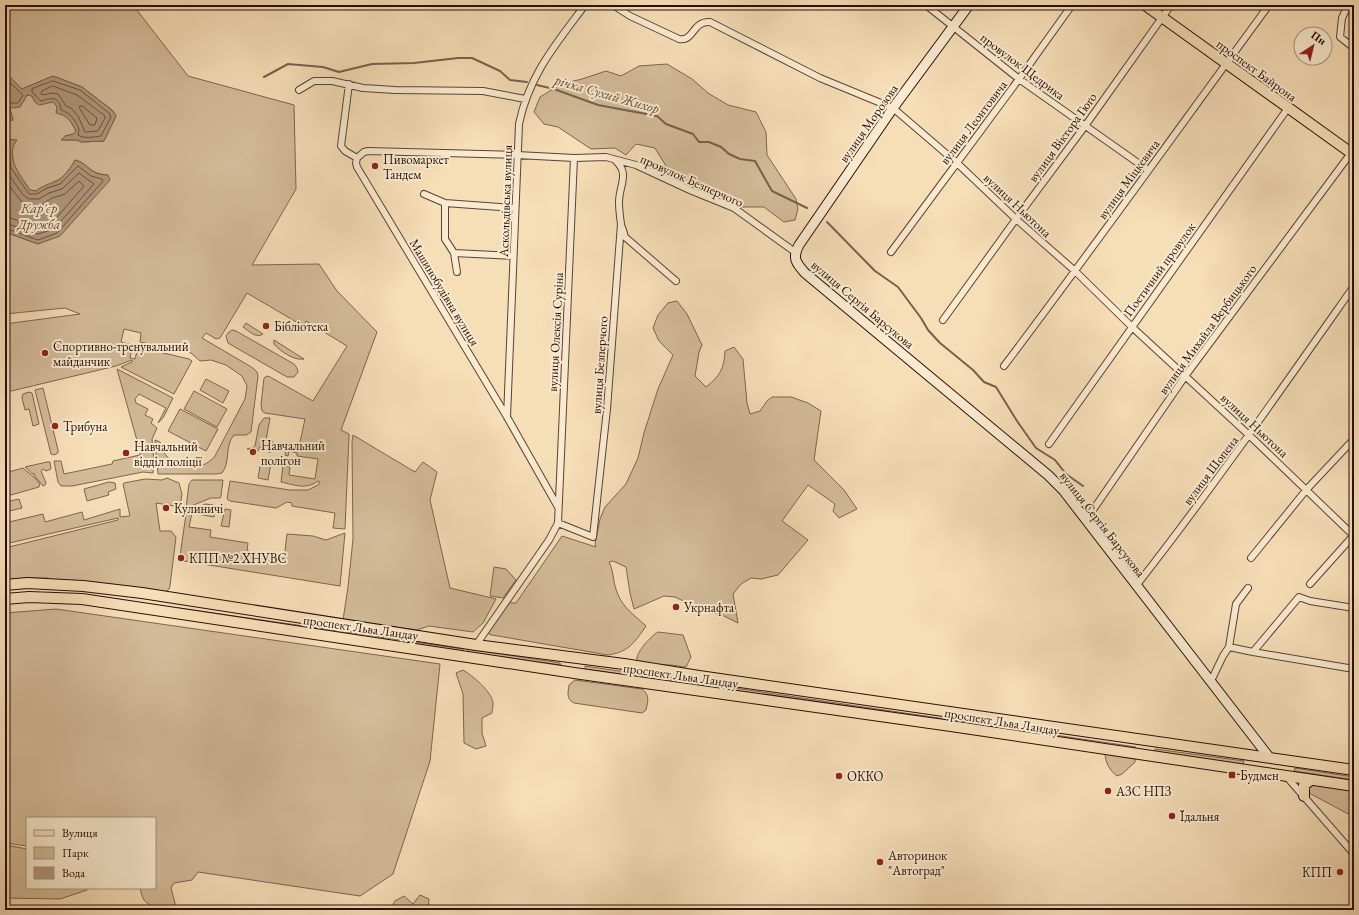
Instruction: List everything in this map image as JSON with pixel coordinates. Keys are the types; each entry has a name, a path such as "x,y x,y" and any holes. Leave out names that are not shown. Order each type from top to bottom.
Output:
{"main road":[{"name":"вулиця Морозова","path":"795,255 798,245 893,108 969,5"},
{"name":"проспект Байрона","path":"1145,5 1288,108 1353,152"},
{"name":"вулиця Сергія Барсукова","path":"795,255 799,266 805,273 1048,475 1063,490 1269,757"},
{"name":"проспект Льва Ландау","path":"5,585 27,583 81,586 142,593 476,645 624,664 1354,770"},
{"name":"проспект Льва Ландау","path":"5,599 29,597 82,599 444,652 581,674 937,724 1354,786"},
{"path":"581,674 582,659"},
{"path":"1148,756 1150,741"},
{"path":"1269,757 1286,776"},
{"path":"1304,796 1304,785 1311,780"}],"street":[{"name":"Аскольдівська вулиця","path":"507,417 519,124 525,99 537,73 550,52 585,5"},
{"name":"вулиця Ньютона","path":"613,5 630,16 684,40 688,38 699,24 710,22 820,78 893,108 957,163 1016,219 1075,271 1132,327 1250,435 1354,536"},
{"name":"провулок Щедрика","path":"926,5 1020,79 1148,170"},
{"name":"вулиця Леонтовича","path":"891,252 1020,79 1072,5"},
{"name":"вулиця Віктора Гюґо","path":"943,320 1085,126 1171,5"},
{"name":"вулиця Міцкевича","path":"1004,366 1269,5"},
{"path":"1348,5 1342,18 1340,37 1354,48"},
{"path":"299,90 314,81 332,81 363,88 394,90 483,91 525,99"},
{"path":"349,84 342,146 345,151 357,158"},
{"name":"Поетичний провулок","path":"1049,444 1288,108"},
{"name":"провулок Безперчого","path":"357,158 364,152 368,151 574,158 606,157 616,161 636,165 692,191 734,208 795,255"},
{"name":"вулиця Михайла Вербицького","path":"1086,520 1186,375 1353,152"},
{"name":"Машинобудівна вулиця","path":"357,158 356,167 507,417 558,508"},
{"name":"вулиця Олексія Суріна","path":"558,523 574,158"},
{"name":"вулиця Безперчого","path":"558,523 593,537 607,409 621,224 619,201 624,176 621,165 616,161"},
{"path":"424,194 445,203 515,208"},
{"path":"445,203 445,239 454,253 457,272"},
{"path":"621,224 625,237 676,281"},
{"path":"454,253 514,256"},
{"name":"вулиця Шопена","path":"1136,586 1250,435 1354,286"},
{"path":"1251,558 1306,489 1354,439"},
{"path":"476,645 549,540 558,523"},
{"path":"1310,584 1354,536"},
{"path":"1211,681 1229,647 1236,604 1248,588"},
{"path":"1253,652 1299,597 1310,601 1354,608"},
{"path":"1229,647 1354,668"},
{"path":"1286,776 1354,854"}],"green space":[{"path":"5,5 133,5 188,76 294,105 296,189 252,265 319,264 337,291 377,332 341,430 349,434 345,529 333,528 335,513 292,506 292,503 287,502 276,508 230,501 227,499 230,481 290,490 308,490 318,485 320,482 318,481 314,484 305,486 281,482 283,466 290,467 289,475 315,479 318,459 297,456 297,453 289,451 288,456 285,455 287,443 294,444 293,447 299,447 305,419 265,413 262,411 261,405 264,378 267,376 270,377 313,401 347,346 306,321 304,324 298,323 247,293 220,338 216,339 206,333 202,338 253,368 257,372 258,376 251,432 246,435 234,435 231,439 225,469 222,473 158,474 155,440 160,442 165,454 176,464 197,467 210,461 215,456 245,399 247,386 242,376 226,365 211,360 200,361 191,353 140,342 141,333 124,329 121,342 132,345 130,358 135,359 138,347 192,361 174,394 121,367 132,362 132,360 116,366 7,392 9,404 5,407 5,367 8,365 5,352 5,324 80,314 65,308 5,314 5,232 38,244 108,175 97,173 83,163 75,160 72,166 59,180 36,191 30,190 14,167 12,150 15,140 5,139 5,118 9,121 13,120 9,106 20,107 27,95 32,96 35,102 53,101 71,122 76,131 73,134 65,136 62,140 77,140 81,142 104,141 116,116 112,110 82,87 53,76 22,89 5,72"},
{"path":"667,64 692,79 708,93 728,105 756,112 766,132 767,155 796,199 798,209 795,220 784,222 764,207 737,207 692,191 666,166 655,148 636,144 626,155 615,148 591,149 558,127 544,124 534,112 540,97 561,84 606,71 621,76 639,66"},
{"path":"677,301 687,314 702,345 699,352 695,376 706,387 718,376 724,363 725,351 734,347 743,359 747,403 750,414 760,411 772,397 791,397 808,403 821,411 814,460 844,490 857,509 839,518 833,511 835,504 808,485 782,521 808,540 778,575 761,579 751,578 741,584 733,594 738,623 724,616 700,609 675,597 664,596 634,609 626,567 613,561 609,562 620,599 627,609 646,626 635,641 626,649 615,654 608,655 489,634 488,629 508,600 511,603 516,603 562,536 596,547 595,544 600,519 605,507 626,484 638,458 658,389 673,355 659,341 653,328 658,315 668,303"},
{"path":"246,323 263,334 258,336 250,332 243,327"},
{"path":"232,330 294,364 298,372 294,377 287,377 228,343 226,336"},
{"path":"274,340 304,359 292,357 283,352 274,344"},
{"path":"117,369 173,398 163,418 158,423 166,408 139,394 135,399 136,403 148,409 145,415 153,419 151,423 157,428 152,439 154,462 153,473 143,472 72,486 61,486 58,482 54,461 61,461 64,474 112,464 113,461 140,455 140,452 143,452 142,444 138,444"},
{"path":"206,379 229,391 223,403 200,390"},
{"path":"43,388 58,450 58,453 54,455 51,454 35,390"},
{"path":"194,391 227,409 217,427 184,409"},
{"path":"29,392 32,393 39,424 33,426 29,409 25,410 22,398 23,394"},
{"path":"180,409 218,429 206,451 168,431"},
{"path":"264,418 270,418 266,440 273,441 271,452 268,452 268,449 260,447 258,451 247,449 255,446 259,425"},
{"path":"353,435 415,472 423,462 437,472 430,500 450,588 496,599 483,623 473,632 429,626 417,630 343,620 353,539"},
{"path":"261,461 271,463 268,480 258,478"},
{"path":"50,462 51,469 46,471 43,469 41,471 46,483 43,486 34,475 35,474 25,467"},
{"path":"23,468 35,478 40,484 39,487 11,495 5,493 5,473"},
{"path":"167,478 179,483 182,494 180,507 156,503 160,531 171,531 176,537 170,586 164,593 55,582 48,578 24,578 20,582 5,584 5,548 118,520 118,518 5,544 5,523 43,514 45,522 82,512 84,520 120,509 120,517 130,516 123,484 145,479 162,480"},
{"path":"192,480 223,480 220,498 211,498 186,508 189,484"},
{"path":"109,482 115,483 116,489 108,492 109,495 87,501 84,489"},
{"path":"19,499 22,508 5,512 5,502"},
{"path":"205,504 216,507 214,517 192,513 189,527 211,530 210,537 248,543 247,551 276,556 284,559 287,534 313,536 326,540 345,533 340,586 184,561 184,557 180,556 186,514"},
{"path":"225,509 231,510 229,527 221,526"},
{"path":"494,567 506,569 516,580 503,598 490,596"},
{"path":"56,609 440,664 430,761 393,874 360,896 198,872 192,880 174,883 171,888 176,907 169,910 164,910 147,903 143,899 140,889 156,889 156,817 26,817 26,846 5,843 5,613"},
{"path":"178,609 463,649 463,651"},
{"path":"658,632 683,635 691,657 686,667 671,665 648,665 637,661 638,654 641,649 651,637"},
{"path":"468,649 560,663 561,665 467,652"},
{"path":"585,666 1136,747 1135,749 585,669"},
{"path":"463,670 477,680 486,689 493,703 492,713 482,718 482,733 486,746 476,749 464,743 463,694 456,673"},
{"path":"575,680 642,689 645,691 648,701 646,710 642,713 574,703 570,700 568,693 569,685"},
{"path":"1155,749 1244,761 1243,764 1158,753 1155,752"},
{"path":"1105,753 1135,759 1135,762 1122,774 1117,776 1108,766"},
{"path":"1295,768 1354,777 1354,780 1294,771"},
{"path":"1308,784 1354,789 1354,817 1309,793"},
{"path":"5,845 26,849 26,889 87,889 60,899 5,898"},
{"path":"420,895 429,899 428,910 390,910 395,901 404,896 413,904"}],"water":[{"path":"5,72 22,89 53,76 82,87 112,110 116,116 104,141 81,142 77,140 61,140 65,136 73,134 76,131 72,124 66,117 56,113 57,107 53,102 39,105 35,102 32,96 27,95 20,107 12,108 9,106 13,120 9,121 5,118 5,106 7,99 5,98"},
{"name":"Кар'єр Дружба","path":"5,139 17,140 13,146 13,160 15,166 30,190 36,191 62,178 75,160 97,173 108,175 110,180 60,236 38,244 5,232"}],"waterway":[{"name":"річка Сухий Жихор","path":"264,77 288,64 323,67 339,72 372,64 414,63 458,58 472,58 500,71 510,80 527,82"},
{"name":"річка Сухий Жихор","path":"537,85 554,89 598,105 657,116 666,124 693,134 699,142 709,142 721,147 729,154 740,159 755,161 772,191 807,208"},
{"name":"річка Сухий Жихор","path":"827,222 875,271 898,287 928,330 940,343 973,370 984,382 996,387 1036,448 1055,460 1066,474 1083,486"}],"place":[{"name":"Пивомаркет Тандем","path":"375,166"},
{"name":"Бібліотека","path":"266,326"},
{"name":"Спортивно-тренувальний майданчик","path":"45,353"},
{"name":"Трибуна","path":"55,426"},
{"name":"Навчальний полігон","path":"253,452"},
{"name":"Навчальний відділ поліції","path":"126,453"},
{"name":"Кулиничі","path":"166,508"},
{"name":"КПП №2 ХНУВС","path":"181,558"},
{"name":"Укрнафта","path":"676,607"},
{"name":"Будмен","path":"1232,775"},
{"name":"ОККО","path":"839,776"},
{"name":"АЗС НПЗ","path":"1108,791"},
{"name":"Їдальня","path":"1172,816"},
{"name":"Авторинок \"Автоград\"","path":"880,862"},
{"name":"КПП","path":"1340,872"}]}
